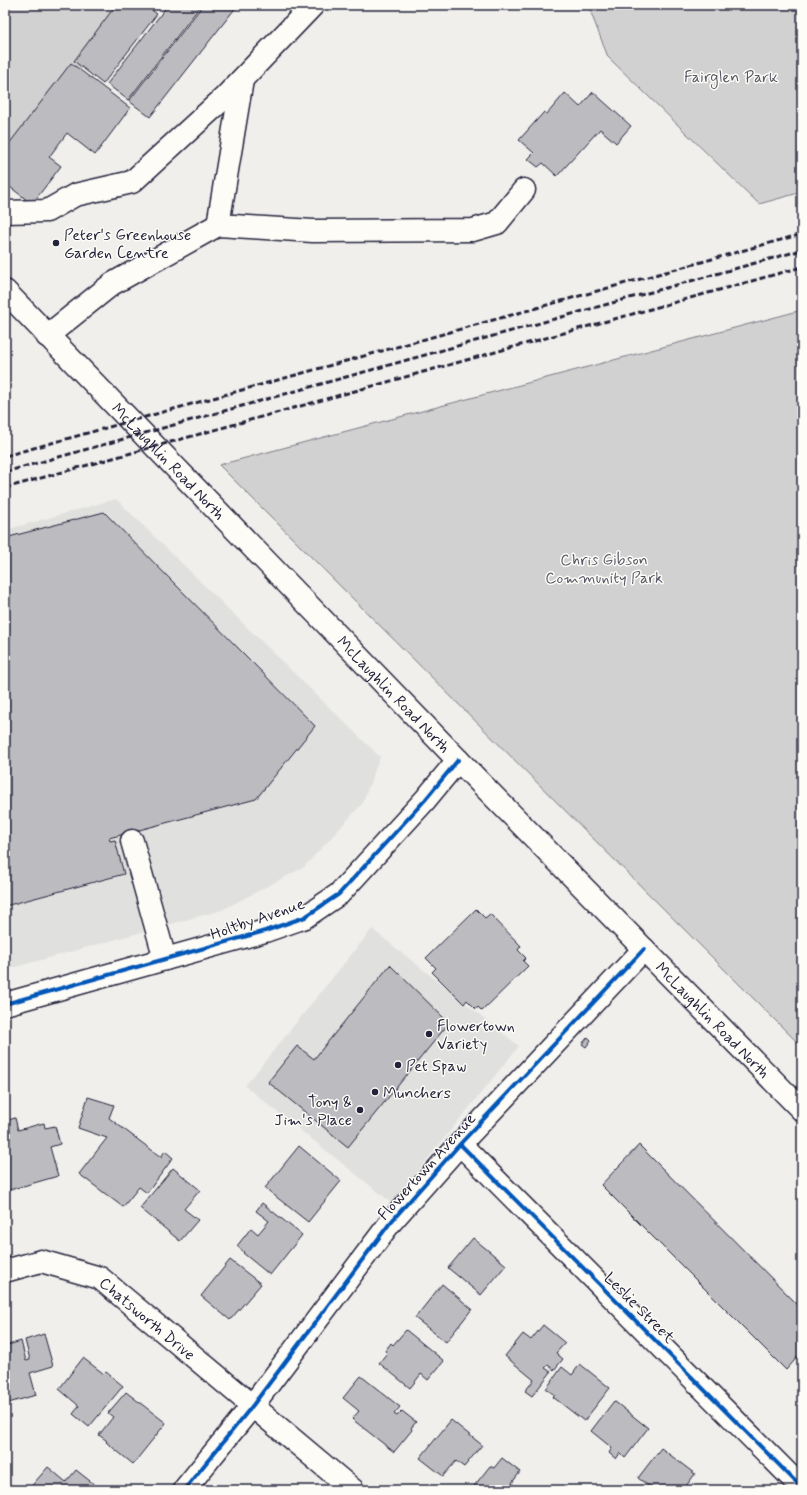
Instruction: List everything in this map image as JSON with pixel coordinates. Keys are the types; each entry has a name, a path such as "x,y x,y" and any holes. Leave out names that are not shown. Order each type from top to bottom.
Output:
{"street":[{"path":"5,212 47,211 75,195 132,182 225,97 313,5"},
{"path":"218,225 242,80"},
{"path":"47,336 112,284 218,225 313,232 472,230 497,223 524,190"},
{"name":"McLaughlin Road North","path":"5,291 458,760 802,1110"},
{"name":"Holtby Avenue","path":"5,1004 265,931 305,917 339,894 425,800 458,760"},
{"path":"132,840 165,959"},
{"name":"Flowertown Avenue","path":"184,1490 253,1405 390,1223 460,1144 644,949"},
{"name":"Leslie Street","path":"460,1144 802,1488"},
{"name":"Chatsworth Drive","path":"5,1271 41,1261 100,1278 353,1490"}],"shaded area":[{"path":"116,499 380,757 362,804 304,867 222,910 5,970 5,530"},
{"path":"372,929 519,1046 392,1203 245,1086"}],"green space":[{"path":"5,5 138,5 5,151"},
{"name":"Fairglen Park","path":"588,5 802,5 802,192 759,204 608,57"},
{"name":"Chris Gibson Community Park","path":"802,310 802,1047 219,465"}],"building":[{"path":"116,5 145,5 157,14 103,84 74,61"},
{"path":"168,5 201,5 128,100 107,84"},
{"path":"203,5 237,6 150,117 129,101"},
{"path":"71,63 130,108 95,155 67,133 49,157 61,166 32,204 5,183 5,149"},
{"path":"593,92 631,126 616,143 600,129 557,176 543,163 538,167 528,159 534,153 519,140 544,112 547,114 565,93 580,107"},
{"path":"104,512 315,726 256,799 109,838 110,841 115,840 124,874 5,906 5,538"},
{"path":"476,909 485,918 490,914 521,946 518,950 526,958 523,961 528,966 482,1011 478,1007 476,1009 467,1000 464,1004 432,972 436,968 426,958"},
{"path":"390,965 449,1023 348,1147 268,1082 297,1046 314,1059"},
{"path":"588,1037 591,1040 586,1047 582,1044"},
{"path":"88,1097 114,1105 109,1118 161,1157 165,1151 173,1158 147,1193 139,1187 123,1207 79,1174 107,1138 78,1128"},
{"path":"15,1118 18,1130 44,1123 45,1128 55,1126 60,1144 50,1147 58,1176 6,1191 5,1121"},
{"path":"639,1145 802,1309 802,1352 786,1370 601,1185"},
{"path":"299,1146 341,1181 308,1222 265,1188"},
{"path":"173,1168 200,1190 184,1209 198,1220 180,1241 140,1208"},
{"path":"262,1203 302,1235 270,1275 243,1253 244,1252 237,1246 251,1228 258,1234 269,1221 256,1211"},
{"path":"473,1238 506,1265 481,1295 448,1268"},
{"path":"230,1260 261,1284 230,1320 201,1296"},
{"path":"442,1284 472,1309 446,1342 415,1318"},
{"path":"543,1325 565,1343 556,1353 563,1359 554,1370 548,1365 545,1368 551,1372 532,1396 525,1391 534,1380 505,1356 523,1334 531,1340"},
{"path":"406,1330 444,1361 428,1380 421,1374 410,1388 379,1363 387,1353 385,1351 391,1343 393,1345"},
{"path":"44,1334 53,1366 30,1373 36,1395 5,1404 5,1346 21,1341 26,1361 30,1360 25,1340"},
{"path":"83,1358 104,1374 106,1372 123,1386 89,1427 73,1414 79,1406 59,1389"},
{"path":"580,1364 610,1388 584,1421 553,1397 555,1395 546,1389 562,1367 572,1375"},
{"path":"361,1376 400,1407 394,1414 397,1416 402,1411 416,1422 411,1428 412,1430 394,1452 352,1419 359,1411 343,1398"},
{"path":"126,1392 166,1423 133,1464 99,1435 113,1417 108,1413"},
{"path":"614,1401 648,1428 625,1458 620,1453 616,1459 609,1453 612,1448 591,1431"},
{"path":"451,1420 482,1445 464,1467 456,1461 443,1476 420,1458"},
{"path":"661,1448 695,1474 683,1490 654,1490 638,1478"},
{"path":"502,1458 520,1472 512,1483 520,1490 471,1490 490,1466 494,1468"},
{"path":"48,1467 66,1482 76,1470 99,1488 97,1490 28,1490"}],"railway":[{"path":"5,456 802,234"},
{"path":"5,472 802,250"},
{"path":"5,488 802,267"}],"cycle path":[{"path":"5,1004 265,931 305,917 339,894 425,800 458,760"},
{"path":"184,1490 253,1405 390,1223 460,1144 644,949"},
{"path":"460,1144 802,1488"}],"place":[{"name":"Peter's Greenhouse Garden Centre","path":"56,243"},
{"name":"Flowertown Variety","path":"429,1034"},
{"name":"Pet Spaw","path":"398,1065"},
{"name":"Munchers","path":"375,1092"},
{"name":"Tony & Jim's Place","path":"360,1110"}]}
